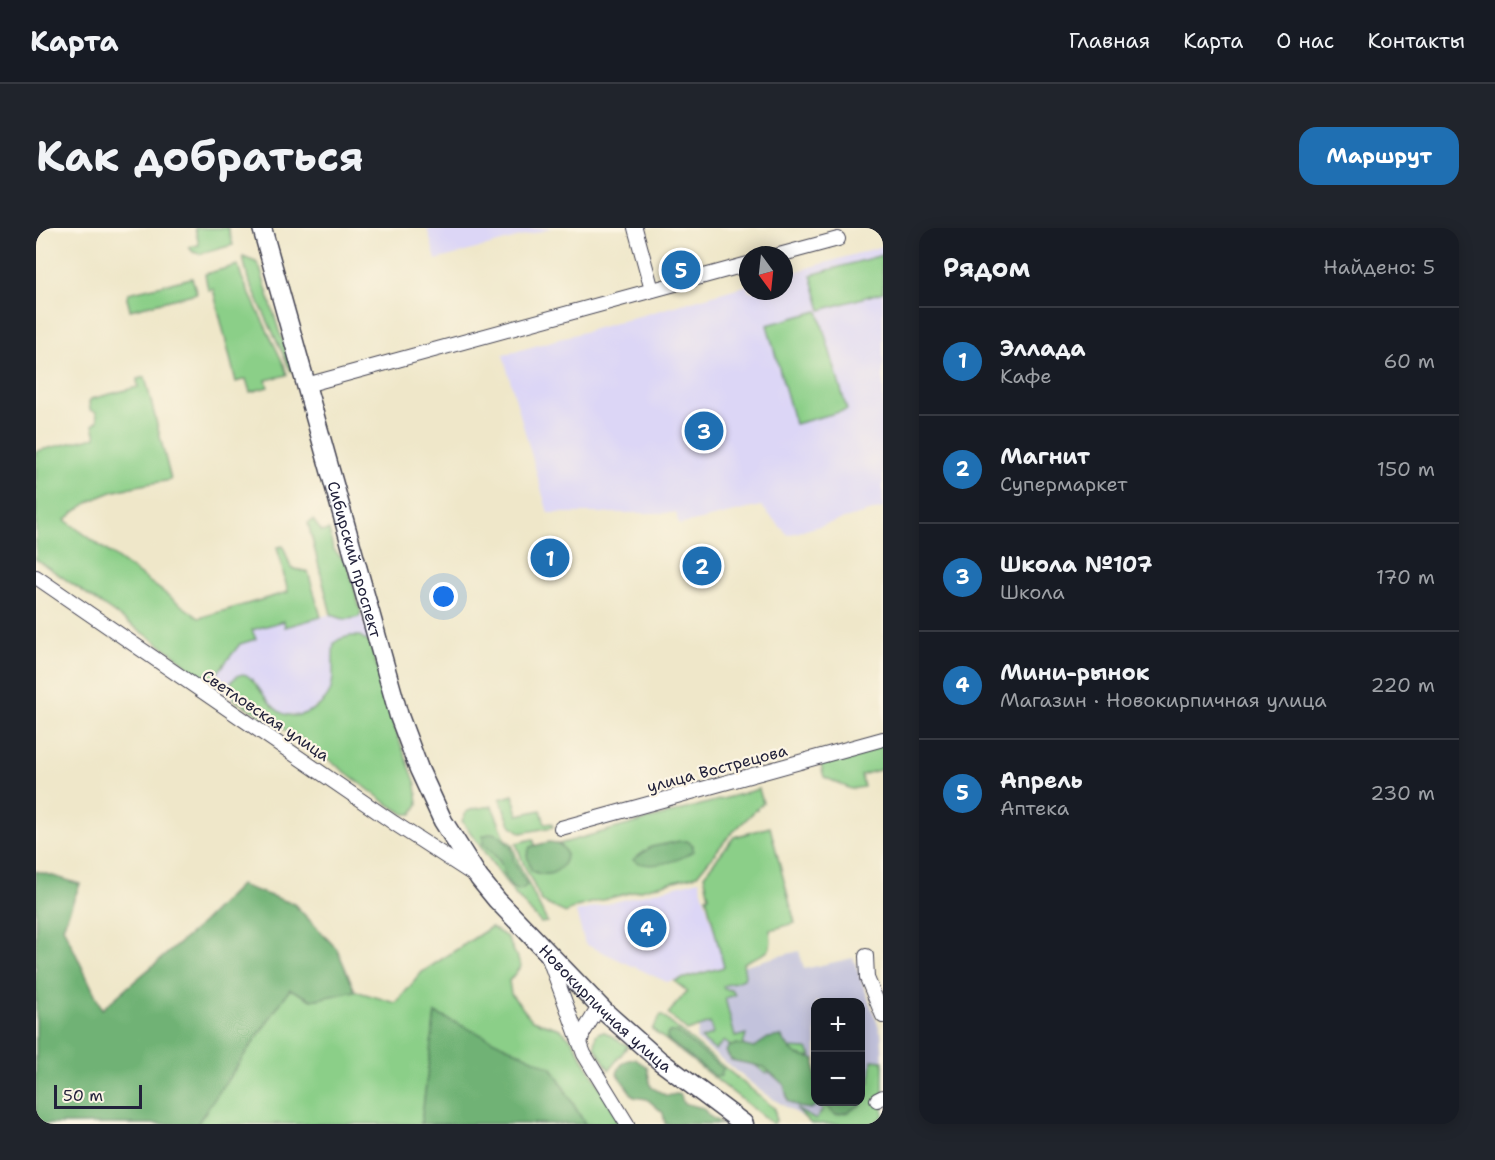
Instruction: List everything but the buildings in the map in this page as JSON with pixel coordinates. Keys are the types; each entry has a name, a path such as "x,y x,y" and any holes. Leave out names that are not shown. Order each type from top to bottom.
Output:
{"main road":[{"name":"Сибирский проспект","path":"262,228 399,716 419,769 443,821 479,878"},
{"name":"Новокирпичная улица","path":"479,878 600,1007 660,1061 744,1124"}],"street":[{"path":"635,228 652,290"},
{"path":"793,251 838,239"},
{"path":"306,385 739,266"},
{"name":"Светловская улица","path":"36,578 394,823 479,878"},
{"name":"улица Вострецова","path":"561,828 883,739"},
{"path":"547,953 584,1054 627,1124"},
{"path":"866,956 867,978 883,1016"},
{"path":"580,1043 583,1033 600,1007"}],"shaded area":[{"path":"427,228 553,228 436,260"},
{"path":"883,246 883,508 788,535 761,506 679,525 676,513 548,513 503,355 739,288 739,300 793,300 793,272"},
{"path":"361,612 370,643 360,636 340,639 331,692 326,700 306,713 283,714 275,710 267,703 255,681 232,694 235,700 201,677 215,676 240,644 255,640 252,630 284,621 286,627 331,614 340,619"},
{"path":"699,880 724,966 667,982 585,944 576,912"},
{"path":"799,951 804,969 853,958 881,1033 883,1062 865,1085 865,998 811,998 811,1106 827,1106 814,1124 765,1094 696,1039 709,986 745,978 741,966"}],"green space":[{"path":"195,228 228,228 233,245 200,254 193,252 189,247 199,245"},
{"path":"882,255 883,292 821,310 811,275"},
{"path":"243,257 256,262 260,268 279,331 294,370 291,371 248,279"},
{"path":"238,265 287,375 266,380 268,387 250,392 246,379 236,382 213,289 208,290 205,274"},
{"path":"192,278 197,293 130,310 128,293"},
{"path":"818,311 847,410 795,424 767,325"},
{"path":"145,377 171,480 114,491 90,502 65,520 199,618 288,592 277,547 283,546 291,568 308,572 321,617 285,627 284,621 252,630 256,639 240,644 215,676 201,677 171,652 36,559 36,451 96,437 93,425 98,421 96,412 90,410 91,399 138,387 137,379"},
{"path":"313,520 322,532 329,530 333,549 347,563 361,612 359,617 345,619 331,614 308,523"},
{"path":"350,636 360,636 370,643 395,729 416,784 418,804 412,814 404,814 385,802 307,743 235,700 230,688 231,682 240,675 248,676 280,712 292,716 311,711 320,705 329,694 333,676 334,643"},
{"path":"883,743 883,769 861,775 864,787 851,789 824,777 821,765 825,758"},
{"path":"759,789 763,803 729,836 697,875 576,907 566,913 542,902 516,843 533,839 537,850"},
{"path":"513,795 518,815 541,810 545,824 552,823 553,827 521,833 510,824 500,799"},
{"path":"492,806 506,840 512,844 519,864 547,922 541,923 513,892 462,821 466,812"},
{"path":"770,827 795,923 770,930 769,950 743,963 744,979 723,986 724,989 732,990 735,995 725,998 735,1037 746,1034 743,1046 756,1055 786,1048 807,1049 811,1055 777,1072 765,1073 724,1041 715,1050 701,1039 713,1034 710,1023 687,1031 668,1014 687,991 674,981 724,967 706,897 709,896 704,875 734,837"},
{"path":"492,833 499,835 511,847 514,862 527,885 521,889 512,888 500,862 483,844 483,836"},
{"path":"687,841 693,845 693,851 663,863 647,864 633,860 651,847"},
{"path":"549,842 565,850 564,864 551,874 541,874 531,870 527,855 530,847"},
{"path":"36,871 80,884 63,927 102,1009 197,928 240,885 294,904 337,949 355,991 312,1000 290,989 197,1124 36,1124"},
{"path":"491,927 507,937 521,966 509,981 511,994 532,1020 560,1029 572,1040 622,1124 585,1124 552,1068 435,1014 421,1124 197,1124 290,989 312,1000 355,991 396,1003 422,972"},
{"path":"435,1013 552,1068 585,1124 421,1124"},
{"path":"661,1015 775,1109 776,1121 773,1124 652,1029"},
{"path":"605,1032 628,1046 609,1070 595,1047 596,1035"},
{"path":"669,1032 677,1032 723,1069 721,1076 716,1077 667,1039"},
{"path":"781,1036 795,1053 811,1058 811,1106 816,1106 810,1109 798,1107 788,1101 784,1085 764,1067 731,1060 726,1052 728,1047 737,1044 753,1048 768,1038"},
{"path":"635,1059 647,1067 651,1087 667,1096 681,1095 683,1103 703,1108 709,1116 722,1124 665,1124 663,1113 647,1099 634,1097 617,1074 623,1063"},
{"path":"872,1060 883,1061 883,1119 881,1118 874,1124 811,1124 796,1109 816,1120 823,1109 820,1106 865,1106 865,1082 870,1083"},
{"path":"826,1106 858,1106 848,1112 836,1115"}],"place":[{"name":"Апрель","path":"681,270"},
{"name":"Школа №107","path":"704,431"},
{"name":"Эллада","path":"550,558"},
{"name":"Магнит","path":"702,566"},
{"name":"Мини-рынок","path":"647,928"}]}
